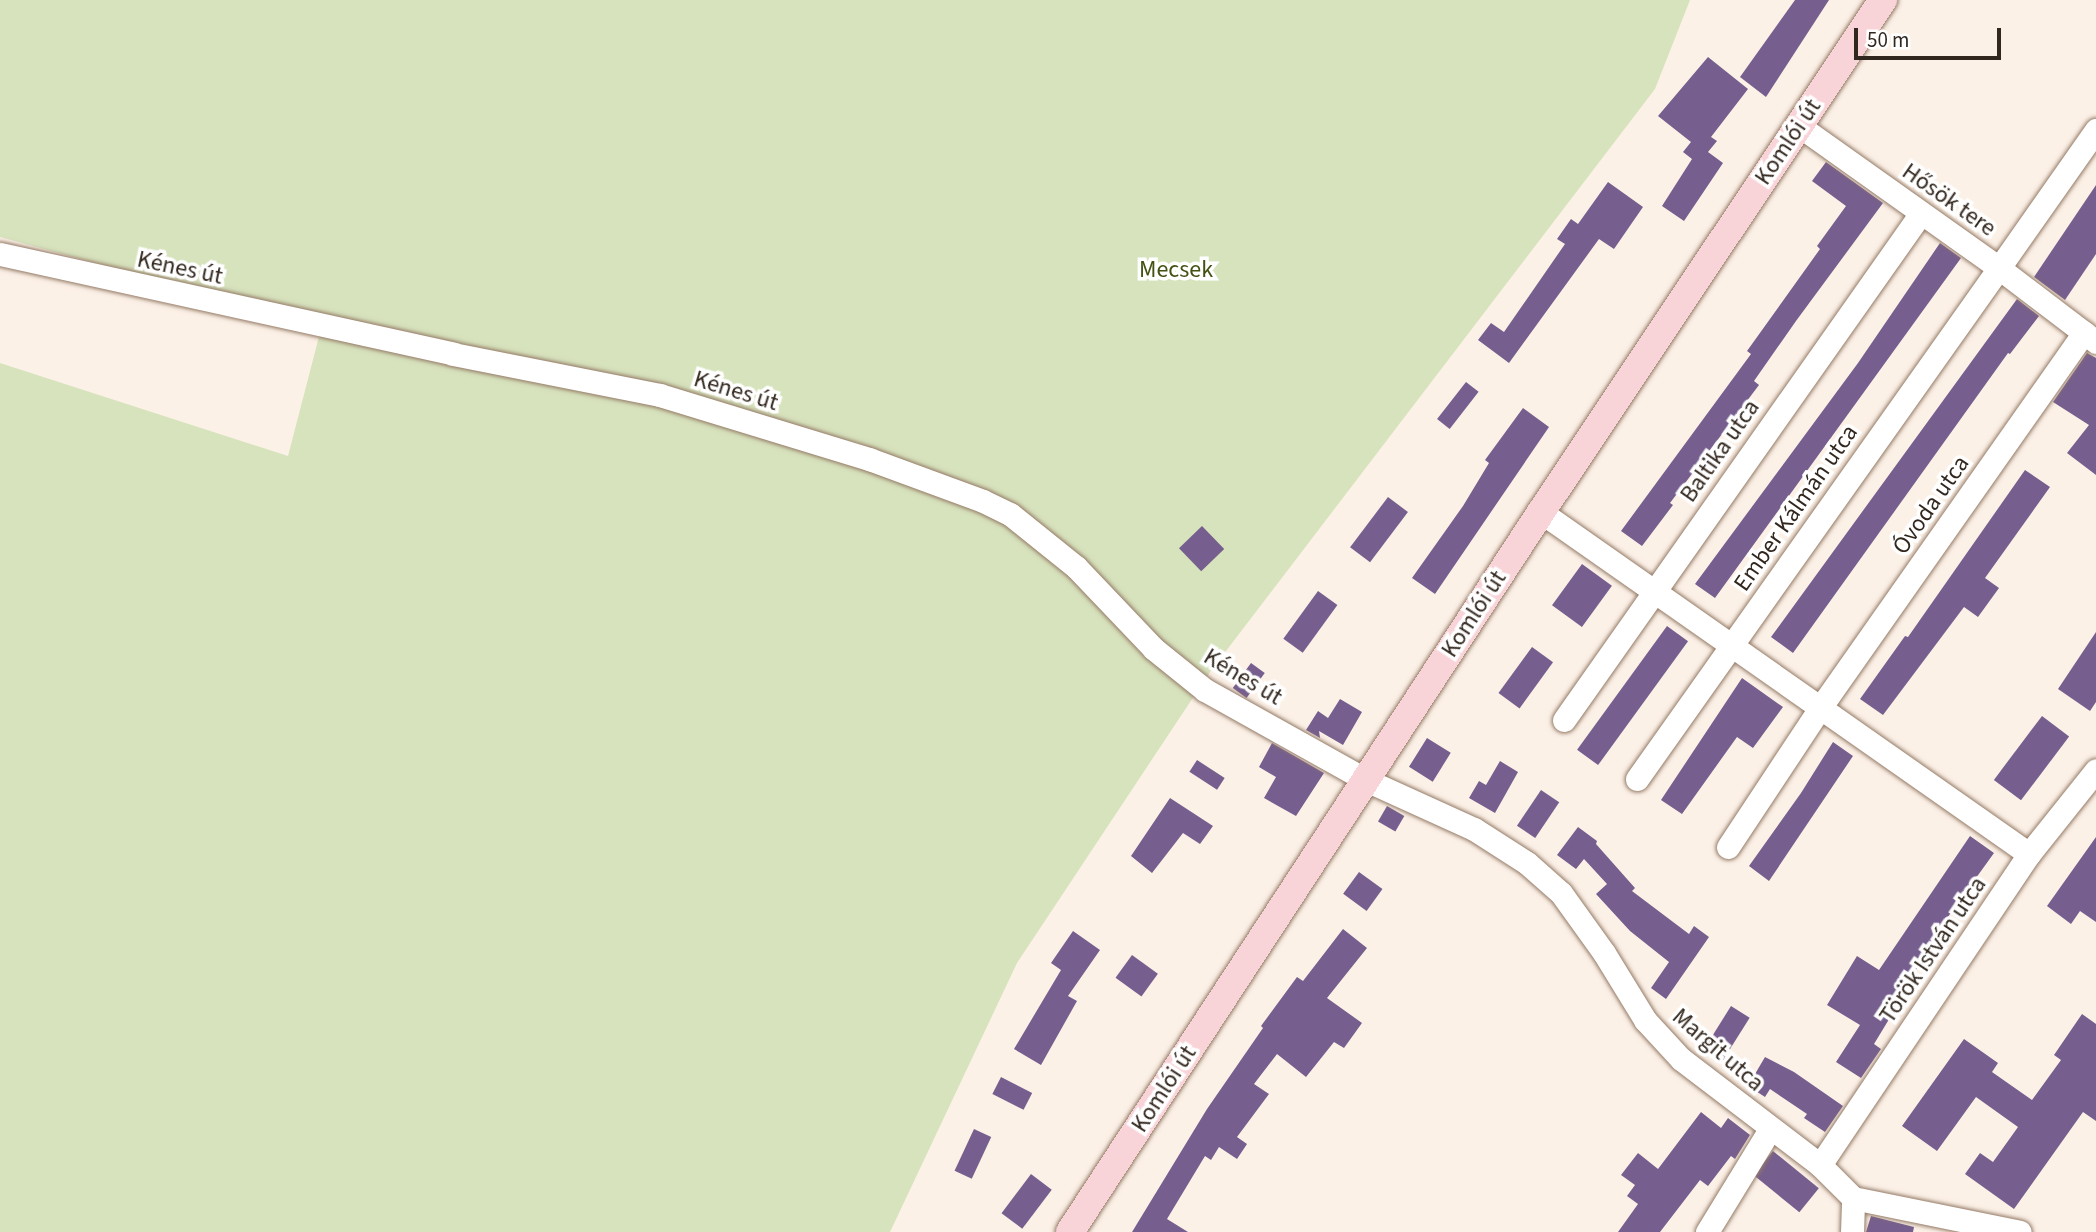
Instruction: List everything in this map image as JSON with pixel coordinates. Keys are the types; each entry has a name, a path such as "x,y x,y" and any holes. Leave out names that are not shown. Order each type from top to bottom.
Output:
{"main road":[{"name":"Komlói út","path":"1070,1232 1541,512 1884,0"}],"street":[{"name":"Hősök tere","path":"1798,125 1999,268 2096,130"},
{"name":"Baltika utca","path":"1564,720 1921,213"},
{"name":"Kénes út","path":"0,254 426,348 660,395 869,459 975,497 1010,514 1076,567 1154,649 1205,690 1366,780"},
{"path":"1999,268 2090,337"},
{"name":"Ember Kálmán utca","path":"1637,779 1999,268"},
{"name":"Óvoda utca","path":"1728,847 1820,708 2090,337"},
{"path":"1541,512 2029,854"},
{"name":"Török István utca","path":"1820,1165 2029,854 2096,770"},
{"name":"Margit utca","path":"1366,780 1474,829 1527,863 1561,893 1604,953 1645,1020 1681,1059 1820,1165 1853,1198"},
{"path":"1707,1232 1770,1129"},
{"path":"1852,1232 1853,1198 2021,1232"}],"green space":[{"name":"Mecsek","path":"0,0 1690,0 1655,89 1210,672 1017,963 890,1232 0,1232 0,363 288,456 322,325 0,237"}],"building":[{"path":"1795,0 1829,0 1766,97 1740,77"},
{"path":"1708,57 1748,89 1711,137 1717,141 1708,152 1723,163 1684,221 1662,206 1692,159 1683,152 1691,142 1658,116"},
{"path":"1826,162 1883,203 1796,321 1754,381 1759,385 1670,503 1673,505 1642,546 1621,531 1751,354 1747,351 1820,249 1817,246 1846,206 1812,181"},
{"path":"1608,182 1643,207 1614,249 1599,239 1509,363 1478,340 1491,323 1504,332 1565,244 1557,239 1571,219 1578,224"},
{"path":"2096,185 2096,254 2065,300 2034,277"},
{"path":"1940,243 1961,258 1715,598 1695,584 1858,363"},
{"path":"2017,299 2039,316 2010,354 2008,353 1793,653 1771,637"},
{"path":"2087,353 2096,358 2096,475 2067,453 2089,425 2053,402"},
{"path":"1466,382 1479,392 1450,429 1437,419"},
{"path":"1523,408 1549,427 1435,594 1412,578 1463,506 1489,463 1485,460"},
{"path":"2025,470 2050,487 1985,578 1999,588 1978,617 1964,607 1883,715 1860,699 1905,636 1908,637"},
{"path":"1388,497 1408,512 1370,562 1350,547"},
{"path":"1202,526 1224,549 1201,571 1179,548"},
{"path":"1582,564 1612,586 1582,627 1552,605"},
{"path":"1318,591 1337,605 1303,653 1283,639"},
{"path":"1667,626 1688,641 1598,765 1577,750"},
{"path":"2096,632 2096,702 2090,711 2058,689"},
{"path":"1532,647 1553,662 1520,708 1498,693"},
{"path":"1251,663 1265,673 1247,698 1233,688"},
{"path":"1742,678 1783,707 1753,748 1737,737 1682,814 1661,800"},
{"path":"1340,699 1362,712 1343,745 1319,731 1320,738 1306,730 1318,711 1328,718"},
{"path":"2042,716 2069,736 2021,800 1994,780"},
{"path":"1427,738 1451,753 1433,782 1409,767"},
{"path":"1833,742 1853,756 1769,881 1749,866 1801,793"},
{"path":"1272,743 1324,773 1296,816 1264,798 1276,777 1259,767"},
{"path":"1197,760 1225,778 1217,790 1189,772"},
{"path":"1500,761 1518,772 1495,813 1469,798 1479,781 1486,785"},
{"path":"1541,790 1559,802 1535,838 1517,826"},
{"path":"1170,798 1213,826 1200,844 1183,833 1152,873 1131,856"},
{"path":"1387,806 1404,816 1395,832 1378,822"},
{"path":"1578,827 1597,841 1596,844 1635,888 1632,891 1689,934 1694,926 1709,937 1666,999 1651,988 1669,962 1630,931 1596,894 1607,884 1584,859 1576,869 1557,855"},
{"path":"1970,836 1994,853 1945,921 1948,923 1905,986 1908,988 1874,1044 1881,1049 1861,1078 1836,1062 1860,1025 1827,1005 1857,956 1879,970"},
{"path":"2096,837 2096,922 2080,911 2071,924 2047,906"},
{"path":"1359,872 1382,889 1367,911 1343,894"},
{"path":"1343,929 1367,948 1327,998 1362,1023 1344,1048 1334,1042 1306,1077 1277,1054 1254,1084 1269,1094 1237,1137 1247,1144 1237,1159 1219,1147 1211,1160 1205,1156 1167,1219 1188,1232 1132,1232 1207,1109 1263,1028 1261,1026 1297,977 1303,981"},
{"path":"1073,931 1100,950 1068,996 1077,1001 1041,1065 1014,1049 1061,970 1051,963"},
{"path":"1132,955 1158,974 1141,996 1116,978"},
{"path":"1731,1006 1750,1018 1723,1060 1705,1048"},
{"path":"2082,1014 2096,1024 2096,1121 2083,1112 2014,1209 1965,1174 1980,1153 1993,1162 2018,1127 1976,1097 1937,1151 1902,1126 1964,1039 1998,1063 1992,1072 2032,1100 2061,1060 2054,1055"},
{"path":"1765,1057 1794,1072 1843,1106 1825,1132 1804,1118 1807,1114 1770,1089 1765,1097 1748,1086"},
{"path":"1001,1077 1032,1093 1024,1110 992,1094"},
{"path":"1701,1112 1721,1128 1728,1118 1750,1135 1735,1159 1731,1156 1708,1186 1700,1180 1660,1232 1618,1232 1638,1204 1627,1196 1635,1185 1621,1175 1638,1153 1658,1169"},
{"path":"974,1129 991,1137 972,1179 955,1171"},
{"path":"1773,1151 1819,1188 1799,1212 1753,1175"},
{"path":"1031,1174 1052,1190 1022,1229 1002,1213"},
{"path":"1871,1216 1914,1227 1913,1232 1866,1232"}]}
